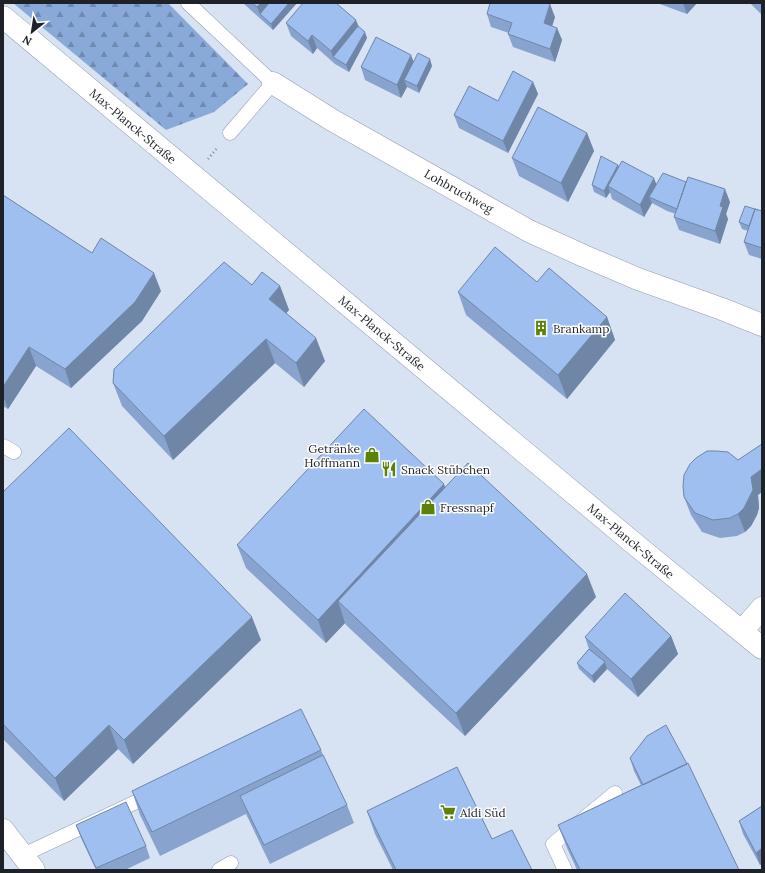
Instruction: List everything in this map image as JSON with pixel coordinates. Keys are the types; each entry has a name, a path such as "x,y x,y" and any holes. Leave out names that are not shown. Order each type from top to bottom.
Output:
{"street":[{"name":"Max-Planck-Straße","path":"3,18 631,541 762,648"},
{"name":"Lohbruchweg","path":"273,84 332,120 529,231 638,278 762,325"},
{"path":"742,631 762,608"},
{"path":"3,830 28,862"}],"lane":[{"name":"Lohbruchweg","path":"188,3 273,84"},
{"path":"230,133 273,84"},
{"path":"28,862 164,788"},
{"path":"565,870 553,844 615,793"},
{"path":"219,870 231,863"}],"path":[{"path":"193,176 230,133"}],"green space":[{"path":"13,3 168,3 248,84 214,112 166,130"}],"building":[{"path":"252,3 261,3 257,7"},
{"path":"269,3 289,3 271,24 260,14"},
{"path":"303,3 336,3 356,20 331,51 312,35 308,41 286,23"},
{"path":"490,3 550,4 544,23 557,28 550,49 508,34 512,23 487,14"},
{"path":"358,26 365,32 346,65 333,57"},
{"path":"376,37 411,55 397,85 361,67"},
{"path":"418,53 430,59 417,86 404,80"},
{"path":"513,71 533,82 503,141 454,115 469,86 498,101"},
{"path":"538,107 587,133 561,183 512,158"},
{"path":"601,156 618,165 604,191 592,185"},
{"path":"622,161 654,178 640,205 608,186"},
{"path":"663,173 686,182 677,209 649,197"},
{"path":"688,177 725,189 720,206 723,207 715,231 674,217"},
{"path":"3,195 92,253 101,238 154,273 135,302 65,369 29,347 3,387"},
{"path":"745,206 755,209 749,226 739,222"},
{"path":"755,209 762,211 762,248 744,242"},
{"name":"Brankamp","path":"495,247 537,282 549,268 607,317 558,375 458,292"},
{"path":"224,262 252,285 262,272 280,286 269,299 316,338 296,363 266,339 164,436 113,383 114,369"},
{"path":"364,409 444,484 318,620 237,545"},
{"path":"69,428 252,617 124,740 109,725 55,778 3,724 3,492"},
{"path":"762,444 762,469 751,477 753,490 744,508 738,514 730,518 713,520 695,513 684,497 684,475 690,464 707,451 728,452 738,460"},
{"path":"468,463 587,574 456,713 338,601"},
{"path":"625,593 671,636 631,679 585,637"},
{"path":"589,649 605,662 592,676 577,663"},
{"path":"301,709 321,750 152,832 132,791"},
{"path":"666,725 687,764 643,785 630,758 647,736"},
{"path":"323,755 347,805 264,845 240,796"},
{"path":"688,763 739,870 580,870 558,825"},
{"name":"Aldi Süd","path":"457,767 492,839 512,830 532,870 396,870 367,811"},
{"path":"126,802 146,846 96,868 76,825"},
{"path":"762,806 762,848 756,853 739,821"}],"place":[{"name":"Brankamp","path":"541,328"},
{"name":"Getränke Hoffmann","path":"372,455"},
{"name":"Snack Stübchen","path":"389,469"},
{"name":"Fressnapf","path":"428,507"},
{"name":"Aldi Süd","path":"448,812"}]}
